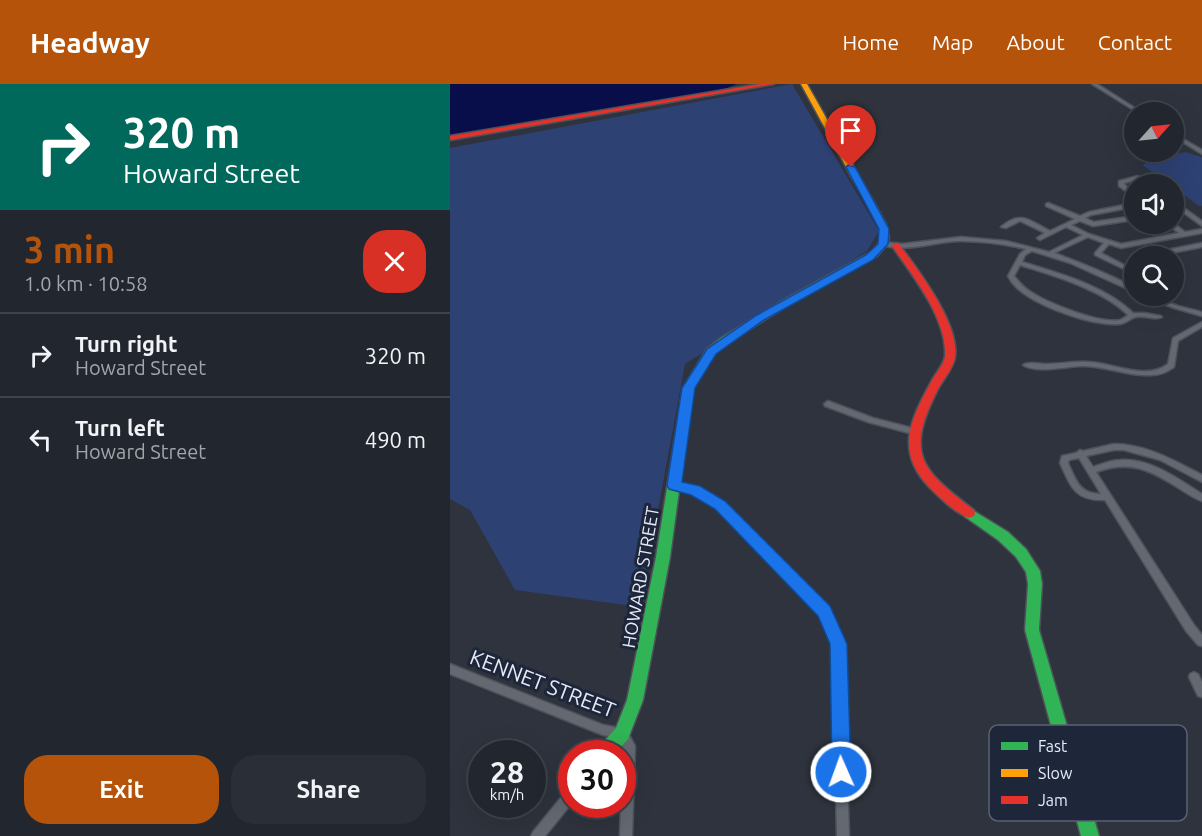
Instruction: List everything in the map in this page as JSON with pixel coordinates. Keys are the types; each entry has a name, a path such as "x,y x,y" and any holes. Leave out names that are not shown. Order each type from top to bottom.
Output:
{"street":[{"path":"450,138 771,84"},
{"path":"804,84 881,223 885,232 883,244 896,246 963,239 1030,249 1090,269 1124,285"},
{"path":"1094,84 1124,103"},
{"path":"1184,141 1202,152"},
{"path":"1048,205 1077,219 1096,224 1124,220"},
{"path":"1040,238 1092,213 1124,207"},
{"path":"1184,210 1202,224"},
{"path":"1004,226 1021,219 1049,232"},
{"path":"1066,225 1087,235 1124,246 1202,231"},
{"path":"1049,254 1087,235"},
{"path":"1108,242 1097,254 1124,267"},
{"path":"1142,243 1146,246"},
{"name":"HOWARD STREET","path":"622,733 635,700 641,676 674,485 688,388 711,351 760,317 869,257 883,244"},
{"path":"1184,249 1202,245"},
{"path":"896,246 931,301 951,349 950,358 913,431 916,462 926,479 992,528 1021,553 1033,570 1036,579 1030,618 1059,725"},
{"path":"1030,249 1023,254 1012,272 1014,281 1054,307 1106,322 1123,322 1132,316 1159,317"},
{"path":"1019,263 1097,292 1126,309 1132,316"},
{"path":"1171,306 1202,314"},
{"path":"1027,365 1052,368 1094,364 1131,372 1162,372 1171,365 1175,340 1202,324"},
{"path":"828,404 871,420 913,431"},
{"path":"1106,497 1088,497 1075,485 1064,460 1080,453 1119,446 1163,458 1202,479"},
{"path":"1080,453 1190,628 1202,642"},
{"path":"1091,471 1122,463 1132,463 1147,468 1202,498"},
{"path":"674,485 695,490 720,505 824,611 833,628 838,644 843,836"},
{"name":"KENNET STREET","path":"450,669 603,730 622,733"},
{"path":"1194,677 1202,692"},
{"path":"616,740 622,733 629,746 626,836"},
{"path":"537,836 558,810"},
{"path":"1086,821 1090,836"}],"shaded area":[{"path":"450,84 737,84 722,90 450,136"},
{"path":"792,84 879,231 867,251 685,364 640,607 515,590 470,510 450,499 450,148"},
{"path":"1184,152 1202,157 1202,206 1184,195 1184,174 1155,174 1142,165 1148,162 1184,162"}],"traffic: fast":[{"path":"616,740 622,733 635,700 663,557 688,388 711,351 725,340 792,299 874,254 881,247 885,238 882,224 855,176"},
{"path":"969,513 1003,536 1021,553 1033,571 1035,584 1032,630 1059,725"},
{"path":"1086,821 1090,836"}],"traffic: slow":[{"path":"804,84 855,176"}],"traffic: jam":[{"path":"450,138 771,84"},
{"path":"896,246 932,299 949,343 950,358 916,425 913,443 916,459 926,476 969,513"}],"route":[{"path":"841,772 838,644 824,611 720,505 695,490 674,485 688,388 711,351 760,317 874,254 883,244 884,229 851,167"}]}
